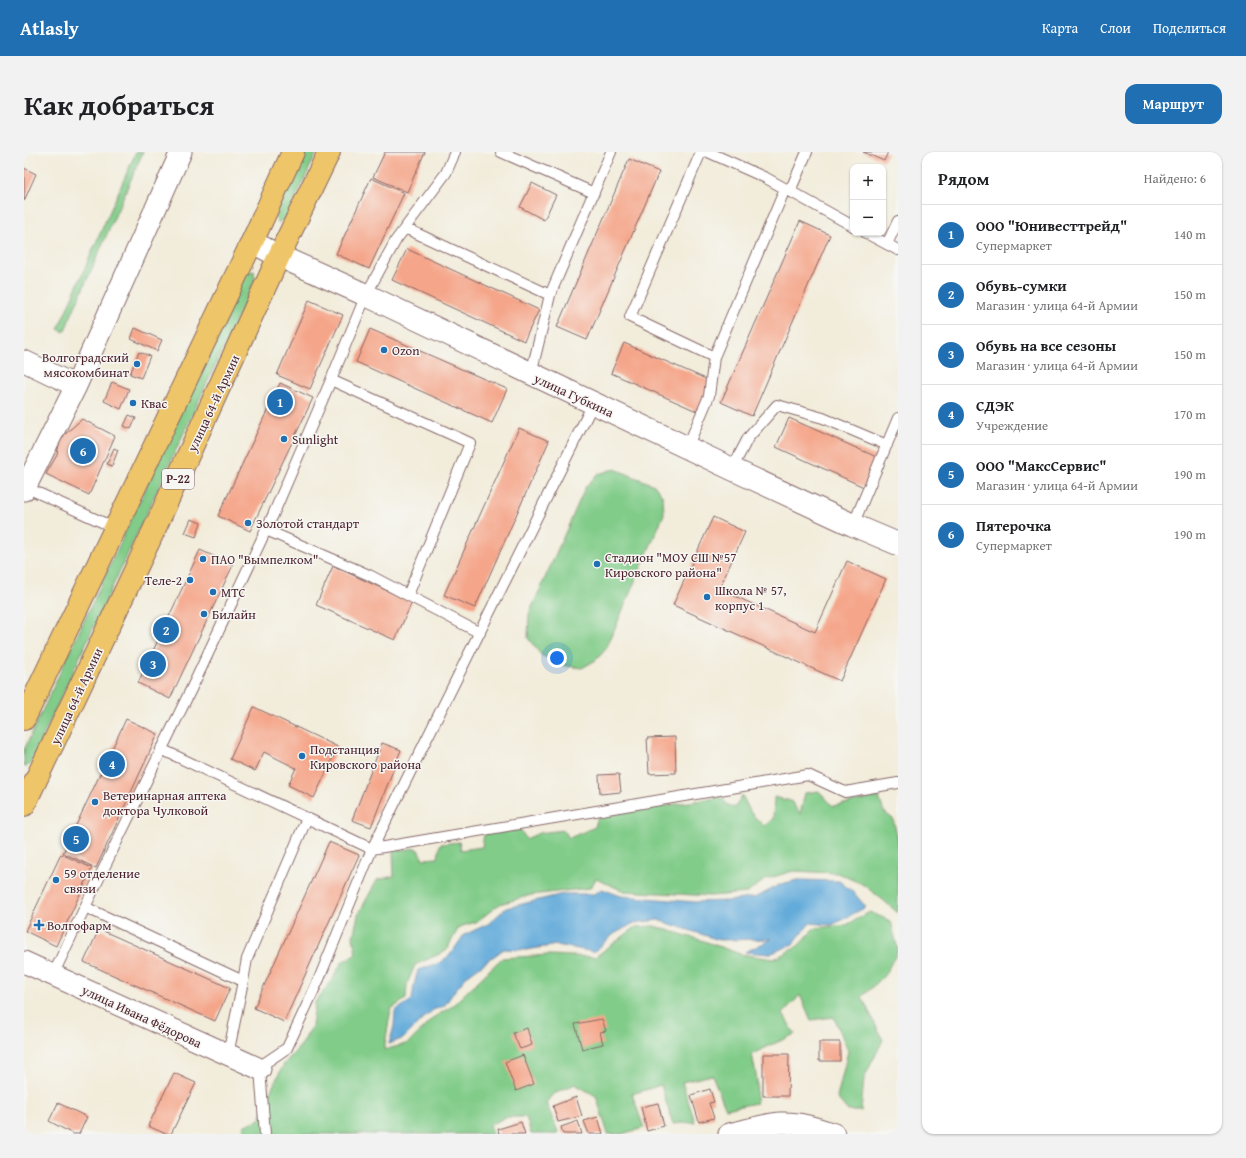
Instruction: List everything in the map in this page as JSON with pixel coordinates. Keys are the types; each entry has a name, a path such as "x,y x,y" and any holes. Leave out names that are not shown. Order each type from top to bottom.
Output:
{"highway":[{"name":"Р-22","path":"24,719 252,242 293,152"},
{"name":"улица 64-й Армии","path":"24,805 149,541 279,256 329,152"}],"street":[{"path":"25,488 76,386 181,152"},
{"name":"улица Губкина","path":"252,242 687,448 853,525 898,544"},
{"path":"24,361 76,386"},
{"name":"улица Ивана Фёдорова","path":"24,962 260,1069"},
{"path":"729,1134 783,1123 809,1126 834,1134"}],"lane":[{"path":"53,975 84,907 266,530 366,295 396,240 446,173 455,152"},
{"path":"501,152 594,193"},
{"path":"531,374 550,295 611,152"},
{"path":"701,152 630,317 714,357"},
{"path":"708,152 720,154 850,224"},
{"path":"687,448 709,396 714,357 788,190 807,152"},
{"path":"887,244 898,221"},
{"path":"405,228 550,295"},
{"path":"872,236 898,250"},
{"path":"331,380 470,443 408,595"},
{"path":"265,1134 260,1069 265,1063 287,1048 319,980 372,849 593,404"},
{"path":"732,469 748,438 777,405 823,418 887,445"},
{"path":"853,525 898,418"},
{"path":"25,488 115,528"},
{"path":"266,530 369,575 480,633"},
{"path":"161,749 372,849 808,775 845,792 898,784"},
{"path":"228,1055 247,959 307,818"},
{"path":"84,907 243,981"}],"green space":[{"path":"136,152 143,152 64,332 58,329"},
{"path":"303,152 317,152 287,217 278,223 275,217"},
{"path":"254,271 255,280 30,764 26,767 24,765 24,750 243,279 247,272"},
{"name":"Стадион \"МОУ СШ №57 Кировского района\"","path":"615,469 654,485 663,497 664,514 606,649 596,660 582,668 561,665 541,655 528,638 529,614 586,486 598,474"},
{"path":"819,791 833,806 879,797 884,812 893,819 898,840 898,913 862,884 837,873 793,871 766,879 747,893 711,896 624,891 596,879 590,888 531,895 500,904 476,922 459,927 446,951 415,965 407,984 406,999 391,1009 384,1050 409,1043 434,1017 451,1007 502,958 549,955 595,957 636,927 654,926 704,941 740,954 774,959 798,946 815,928 846,925 870,912 891,921 898,951 884,976 862,997 883,1040 864,1078 861,1111 848,1111 837,1098 848,1051 834,1017 811,1020 800,995 783,1014 795,1034 752,1054 757,1080 756,1103 726,1109 712,1075 682,1082 695,1122 673,1124 661,1085 632,1094 644,1128 621,1134 608,1134 596,1096 575,1084 552,1095 546,1103 559,1134 531,1134 526,1117 506,1117 490,1125 493,1134 248,1134 243,1126 260,1119 269,1094 284,1064 302,1044 312,1026 315,1002 331,982 342,962 356,954 353,937 358,915 377,880 394,876 393,851 417,848 423,859 438,858 440,844 459,842 461,850 482,847 484,834 521,830 526,839 539,833 564,830 569,838 595,827 598,816 722,797 726,804 735,808 742,795 751,813 764,826 773,819 774,797 791,801 800,814 805,793"}],"water":[{"path":"798,880 839,881 854,893 866,907 832,925 810,923 793,944 770,954 745,952 772,939 719,940 658,920 634,923 614,934 594,952 557,945 526,950 504,949 468,975 444,1006 433,1010 404,1038 389,1044 394,1026 395,1011 412,1000 418,970 439,963 450,955 464,935 488,924 506,908 563,894 594,894 602,889 621,896 695,902 728,901 757,897 781,884"}],"building":[{"path":"385,152 425,152 407,192 373,177"},
{"path":"863,152 888,152 884,161"},
{"path":"629,159 659,172 587,340 557,327"},
{"path":"24,168 36,174 24,201"},
{"path":"371,178 404,193 369,269 336,254"},
{"path":"532,183 556,195 544,220 520,207"},
{"path":"800,221 830,235 752,416 721,402"},
{"path":"407,249 539,310 524,341 392,280"},
{"path":"309,300 343,315 310,389 277,375"},
{"path":"135,328 162,340 157,351 131,339"},
{"path":"370,329 507,389 492,423 356,362"},
{"path":"624,343 715,383 701,413 611,373"},
{"path":"139,352 150,356 141,378 130,374"},
{"path":"112,382 129,389 121,409 104,401"},
{"path":"280,383 313,398 250,531 218,516"},
{"path":"129,415 136,418 131,429 124,426"},
{"path":"789,418 879,458 866,488 776,447"},
{"path":"82,419 115,436 89,495 46,474 57,455 59,444 64,435"},
{"path":"519,428 549,441 475,608 444,595"},
{"path":"114,448 118,450 112,466 107,464"},
{"name":"Школа № 57, корпус 1","path":"713,517 745,532 719,589 815,632 847,561 886,579 840,681 673,605"},
{"path":"191,519 201,523 196,537 185,533"},
{"path":"200,550 233,565 170,699 138,683"},
{"path":"333,566 412,602 395,640 316,605"},
{"name":"Подстанция Кировского района","path":"254,707 338,747 314,798 288,785 296,768 264,752 255,771 230,759"},
{"path":"126,719 158,734 96,868 63,853"},
{"path":"675,737 676,773 649,774 647,738"},
{"path":"382,743 401,750 371,827 352,820"},
{"path":"619,774 621,792 600,794 599,775"},
{"path":"329,842 359,855 284,1022 254,1008"},
{"path":"61,854 92,868 56,946 25,931"},
{"path":"99,929 230,988 215,1021 84,962"},
{"path":"602,1019 606,1031 600,1032 603,1044 582,1049 575,1024"},
{"path":"527,1028 532,1045 520,1049 513,1033"},
{"path":"819,1042 840,1042 840,1061 819,1061"},
{"path":"763,1054 789,1054 788,1096 763,1096"},
{"path":"523,1055 534,1084 516,1091 505,1062"},
{"path":"174,1073 196,1083 171,1134 166,1134 148,1126"},
{"path":"710,1089 714,1102 709,1103 714,1118 699,1122 691,1095"},
{"path":"576,1097 582,1116 558,1122 553,1106"},
{"path":"58,1103 87,1117 79,1134 73,1134 49,1121"},
{"path":"658,1103 664,1126 647,1131 641,1107"},
{"path":"598,1117 603,1134 589,1134 584,1121"},
{"path":"578,1121 582,1134 563,1134 561,1127"},
{"path":"521,1122 525,1134 499,1134 498,1129"}],"place":[{"name":"Ozon","path":"384,350"},
{"name":"Волгоградский мясокомбинат","path":"137,364"},
{"name":"ООО \"Юнивесттрейд\"","path":"280,402"},
{"name":"Квас","path":"133,403"},
{"name":"Sunlight","path":"284,439"},
{"name":"Пятерочка","path":"83,451"},
{"name":"Золотой стандарт","path":"248,523"},
{"name":"ПАО \"Вымпелком\"","path":"203,559"},
{"name":"Стадион \"МОУ СШ №57 Кировского района\"","path":"597,564"},
{"name":"Теле-2","path":"190,580"},
{"name":"МТС","path":"213,592"},
{"name":"Школа № 57, корпус 1","path":"707,597"},
{"name":"Билайн","path":"204,614"},
{"name":"Обувь-сумки","path":"166,630"},
{"name":"Обувь на все сезоны","path":"153,664"},
{"name":"Подстанция Кировского района","path":"302,756"},
{"name":"СДЭК","path":"112,764"},
{"name":"Ветеринарная аптека доктора Чулковой","path":"95,802"},
{"name":"ООО \"МаксСервис\"","path":"76,839"},
{"name":"59 отделение связи","path":"56,880"},
{"name":"Волгофарм","path":"39,925"}]}
